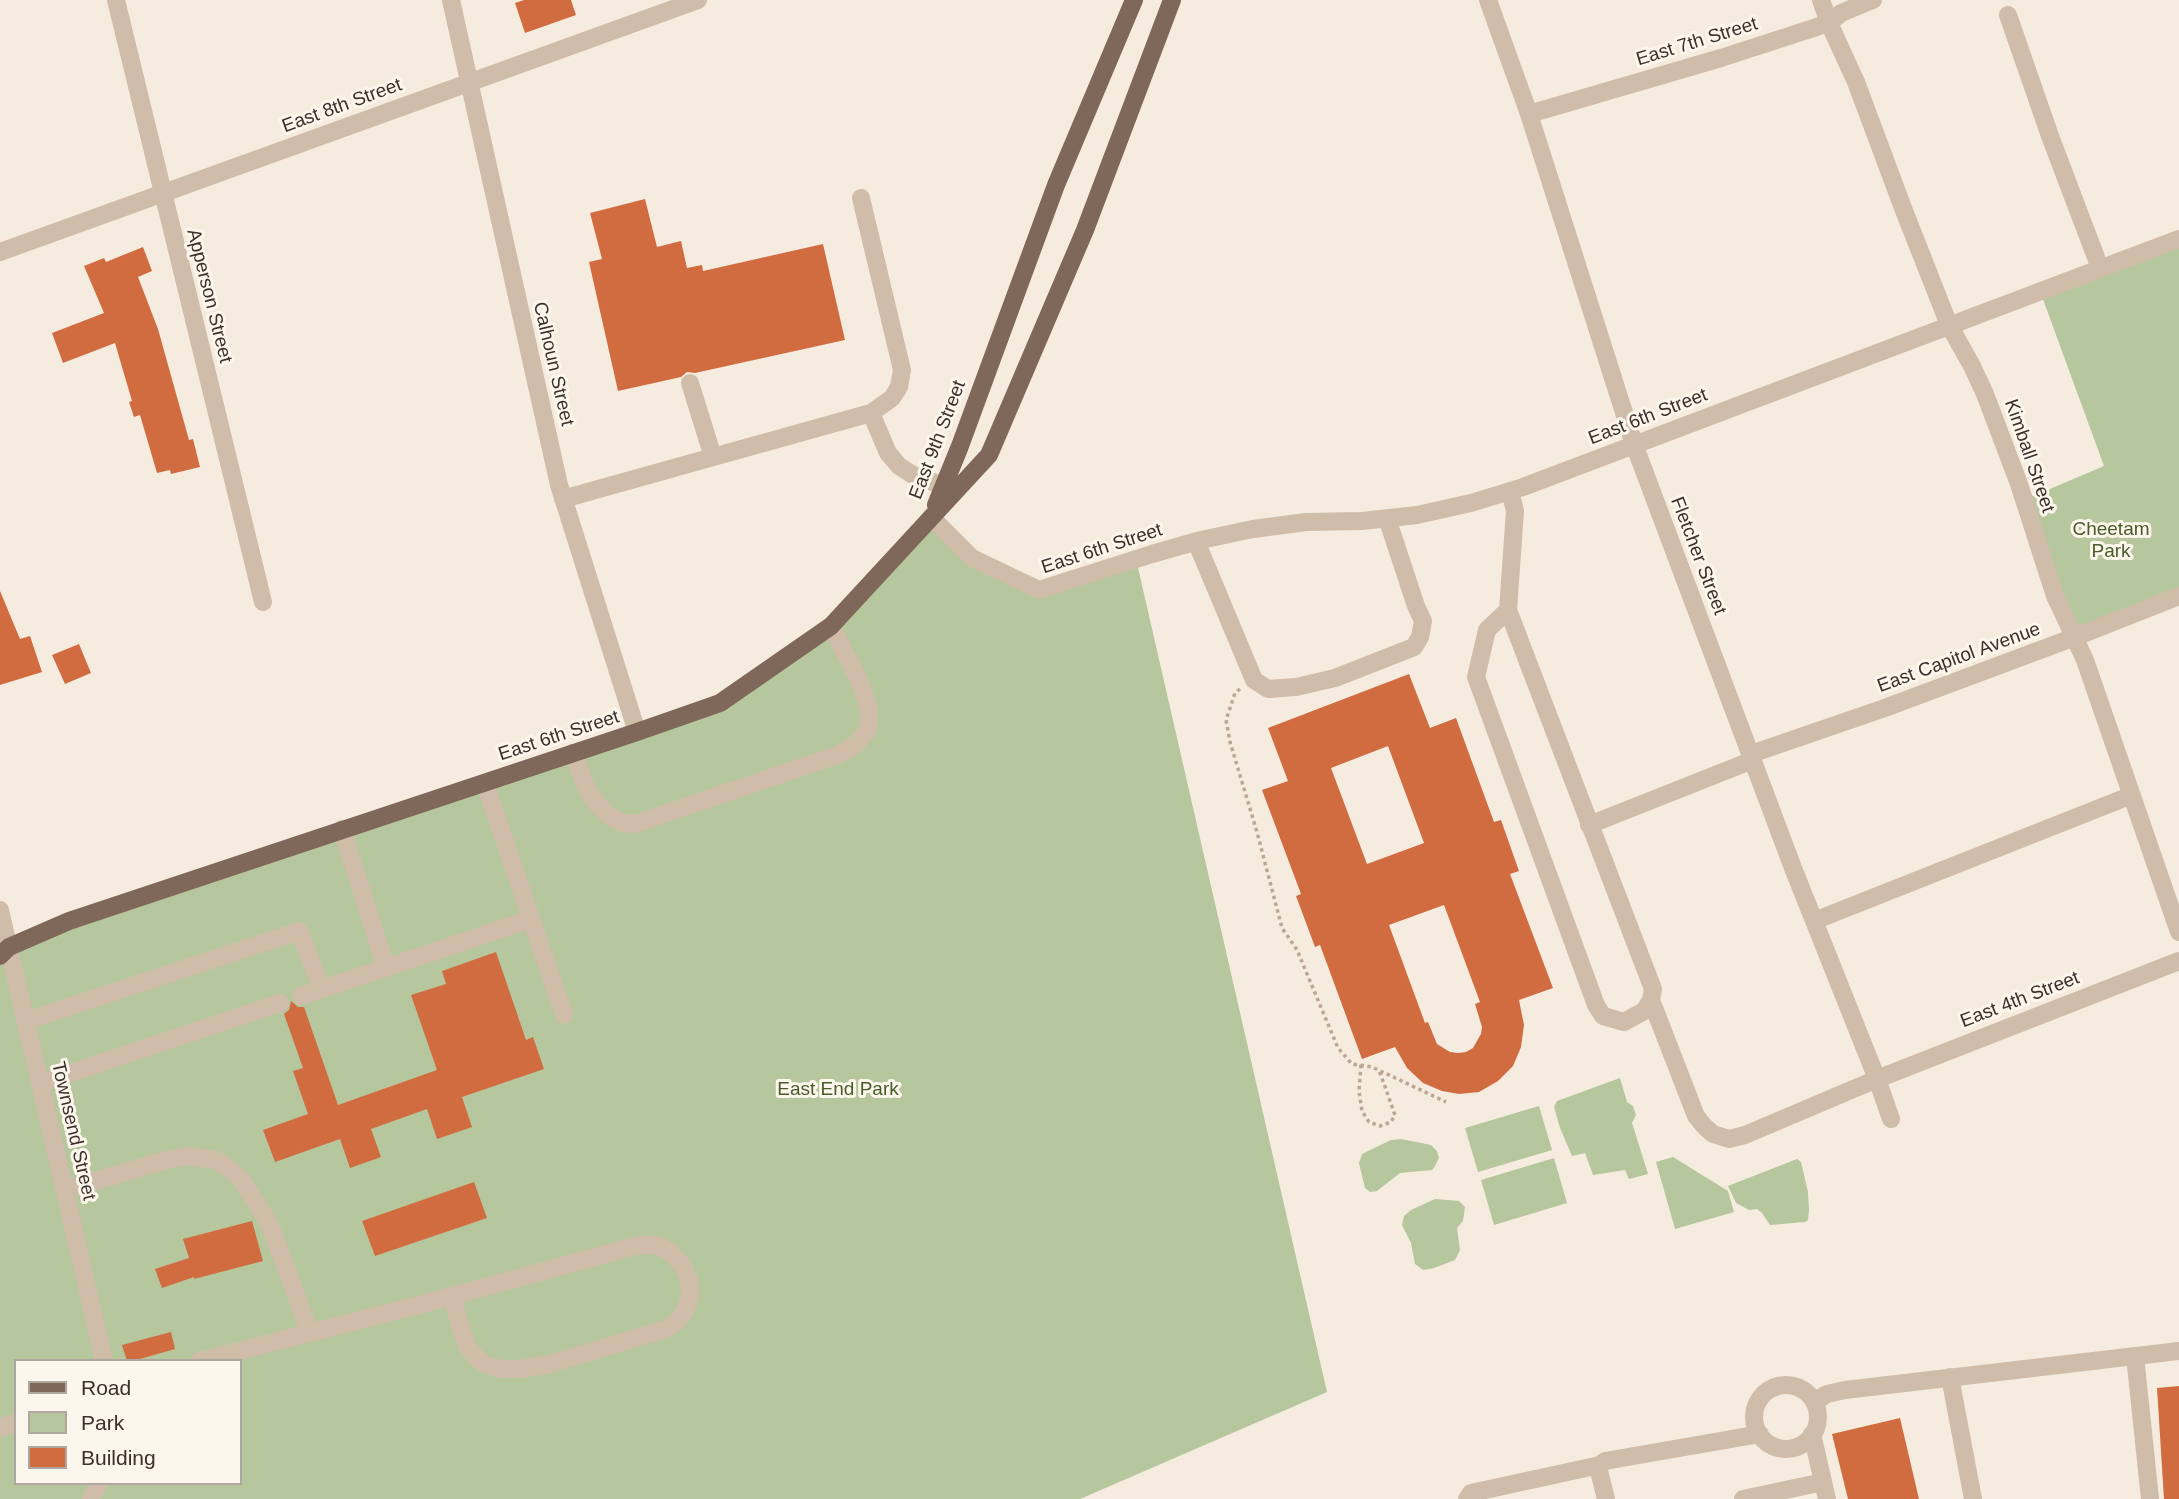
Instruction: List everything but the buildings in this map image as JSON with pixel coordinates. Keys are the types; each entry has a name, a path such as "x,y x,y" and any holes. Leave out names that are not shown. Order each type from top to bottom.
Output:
{"main road":[{"name":"East 9th Street","path":"931,517 1056,185 1134,0"},
{"name":"East 9th Street","path":"931,517 989,455 1085,230 1172,0"},
{"name":"East 6th Street","path":"5,952 69,921 720,703 831,626 931,517"}],"street":[{"name":"Apperson Street","path":"116,0 263,602"},
{"name":"Calhoun Street","path":"451,0 564,499 637,733"},
{"name":"East 8th Street","path":"0,252 698,0"},
{"name":"Fletcher Street","path":"1488,0 1529,114 1634,444 1891,1119"},
{"name":"Kimball Street","path":"1822,0 1949,325 1985,394 2019,484 2044,566 2085,660 2179,932"},
{"name":"East 7th Street","path":"1529,114 1721,58 1829,23 1841,13 1873,0"},
{"path":"2008,15 2100,268"},
{"path":"564,499 871,413 892,398 899,387 902,370 861,198"},
{"name":"East 6th Street","path":"931,517 972,558 1039,590 1196,541 1253,529 1306,522 1387,518 1444,509 1510,491 2179,239"},
{"path":"690,383 713,457"},
{"path":"871,413 888,453 899,466 913,475 944,486"},
{"path":"1510,491 1515,511 1508,610 1487,630 1476,677 1596,1005 1603,1016 1624,1022 1644,1011 1651,1000"},
{"path":"1196,541 1254,680 1268,689 1296,687 1335,678 1414,647 1420,637 1423,621 1387,518"},
{"name":"East Capitol Avenue","path":"1589,824 1752,757 2179,596"},
{"name":"East 4th Street","path":"1508,610 1653,989 1651,1000 1696,1116 1713,1134 1729,1139 1745,1135 1877,1079 2179,961"},
{"path":"573,753 586,787 597,804 608,815 622,823 635,824 840,754 856,744 868,730 870,709 861,684 831,626"},
{"path":"485,782 564,1015"},
{"path":"1814,921 2132,795"},
{"path":"342,829 386,968"},
{"name":"Townsend Street","path":"0,910 5,952 26,1021 104,1359"},
{"path":"300,996 531,919"},
{"path":"26,1021 299,931 322,989"},
{"path":"41,1083 280,1003"},
{"path":"65,1190 166,1160 188,1156 216,1160 243,1182 270,1226 310,1333"},
{"path":"208,1359 639,1245 657,1245 672,1252 689,1279 690,1294 685,1311 666,1329 550,1364 520,1369 500,1369 484,1364 475,1356 467,1346 452,1296"},
{"path":"1814,1402 1827,1394 1845,1390 2179,1351"},
{"path":"2134,1356 2150,1499"},
{"path":"1950,1377 1973,1499"},
{"path":"1776,1386 1798,1387 1814,1402 1818,1418 1812,1434 1805,1442 1784,1448 1773,1446 1764,1440 1754,1420 1759,1399 1767,1391 1776,1386"},
{"path":"1467,1499 1471,1493 1600,1465 1605,1461 1760,1434"},
{"path":"1743,1499 1825,1490 1812,1434"},
{"path":"1600,1465 1606,1499"}],"path":[{"path":"1254,680 1235,693 1226,720 1282,929 1297,950 1338,1048 1352,1065 1379,1070 1446,1102"},
{"path":"1361,1065 1359,1091 1362,1111 1369,1122 1380,1126 1391,1122 1395,1115 1379,1070"}],"green space":[{"name":"Cheetam Park","path":"2179,239 2179,598 2075,637 2024,500 2104,466 2040,291"},
{"name":"East End Park","path":"931,517 972,558 1039,590 1136,559 1327,1392 1080,1499 0,1499 0,956 9,947 637,732 764,673 831,626"},
{"path":"1620,1078 1627,1102 1633,1106 1636,1115 1632,1123 1648,1174 1629,1179 1625,1170 1593,1175 1585,1153 1572,1156 1554,1107 1557,1101"},
{"path":"1539,1106 1552,1150 1478,1172 1465,1128"},
{"path":"1401,1139 1431,1145 1439,1158 1435,1166 1432,1170 1400,1173 1377,1191 1370,1192 1365,1188 1359,1163 1362,1154 1391,1140"},
{"path":"1673,1157 1728,1191 1734,1212 1675,1229 1656,1162"},
{"path":"1554,1158 1567,1203 1494,1225 1481,1180"},
{"path":"1797,1159 1801,1162 1808,1192 1808,1220 1770,1225 1757,1209 1749,1210 1736,1203 1728,1186"},
{"path":"1435,1199 1459,1201 1465,1207 1463,1221 1457,1228 1460,1250 1455,1260 1423,1270 1415,1264 1411,1243 1402,1225 1404,1216 1411,1210"}]}
